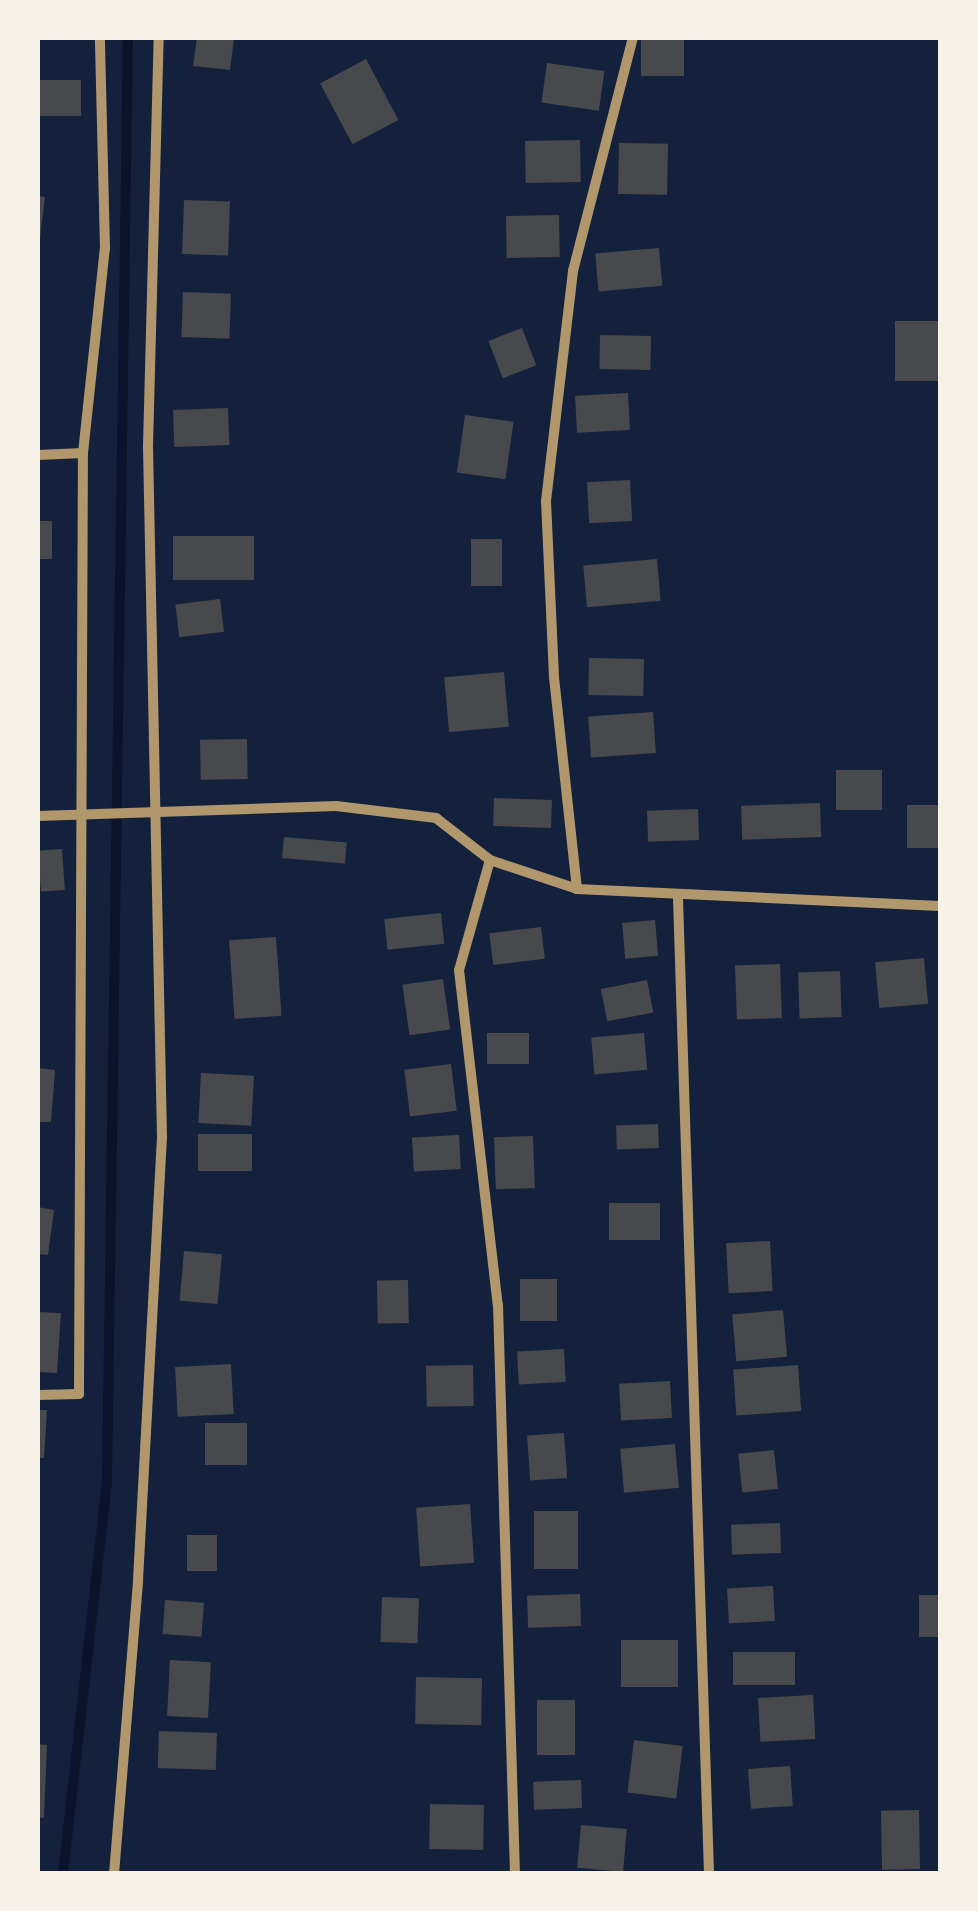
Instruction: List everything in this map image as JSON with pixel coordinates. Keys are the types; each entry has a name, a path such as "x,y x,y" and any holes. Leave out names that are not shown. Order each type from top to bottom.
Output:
{"street":[{"path":"38,1395 79,1394 77,813 82,454 105,248 100,38"},
{"path":"114,1874 138,1580 162,1138 148,446 159,38"},
{"path":"576,889 554,677 546,502 573,271 633,38"},
{"path":"38,454 82,454"},
{"path":"38,816 157,808 336,806 436,818 490,860 576,889 678,898 940,906"},
{"path":"490,860 459,970 498,1305 515,1874"},
{"path":"678,898 710,1874"}],"building":[{"path":"197,38 234,38 230,70 193,66"},
{"path":"641,38 684,38 684,76 641,76"},
{"path":"366,59 398,120 352,144 320,83"},
{"path":"547,63 604,71 599,111 541,103"},
{"path":"38,80 81,80 81,116 38,116"},
{"path":"580,140 581,182 526,183 525,141"},
{"path":"619,143 668,144 667,195 618,194"},
{"path":"38,196 45,197 40,238 38,237"},
{"path":"184,200 230,202 228,256 182,254"},
{"path":"559,215 560,257 507,258 506,216"},
{"path":"659,248 662,286 599,291 595,254"},
{"path":"183,292 231,294 229,339 181,337"},
{"path":"895,321 940,321 940,381 895,381"},
{"path":"522,328 536,365 503,378 488,341"},
{"path":"600,335 651,336 650,370 599,369"},
{"path":"628,393 630,430 577,433 575,396"},
{"path":"228,408 229,445 174,447 173,410"},
{"path":"465,415 514,422 505,479 457,472"},
{"path":"630,480 632,521 589,523 587,482"},
{"path":"38,521 52,521 52,559 38,559"},
{"path":"173,536 254,536 254,580 173,580"},
{"path":"471,539 502,539 502,586 471,586"},
{"path":"657,559 661,601 587,607 583,565"},
{"path":"220,599 224,632 179,637 175,604"},
{"path":"589,658 644,659 643,696 588,695"},
{"path":"504,672 509,727 449,732 444,677"},
{"path":"653,712 656,753 591,757 588,717"},
{"path":"247,739 248,779 201,780 200,740"},
{"path":"836,770 882,770 882,810 836,810"},
{"path":"494,798 552,800 551,828 493,826"},
{"path":"820,803 821,837 742,840 741,806"},
{"path":"907,805 940,805 940,848 907,848"},
{"path":"698,809 699,840 648,842 647,811"},
{"path":"284,837 347,842 345,863 282,858"},
{"path":"62,849 65,890 41,892 38,851"},
{"path":"441,913 444,944 388,950 384,919"},
{"path":"655,920 658,956 625,959 622,923"},
{"path":"541,927 545,959 493,965 489,933"},
{"path":"276,937 282,1016 235,1019 229,940"},
{"path":"924,958 928,1004 879,1008 875,962"},
{"path":"780,964 782,1018 737,1020 735,966"},
{"path":"840,971 842,1017 800,1018 798,972"},
{"path":"443,979 450,1030 409,1035 402,985"},
{"path":"647,980 653,1012 607,1021 601,989"},
{"path":"487,1033 529,1033 529,1064 487,1064"},
{"path":"644,1033 647,1070 594,1074 591,1038"},
{"path":"451,1064 457,1111 410,1116 404,1070"},
{"path":"38,1068 55,1070 51,1122 38,1122"},
{"path":"201,1073 254,1076 251,1126 198,1123"},
{"path":"658,1124 659,1148 617,1149 616,1125"},
{"path":"198,1134 252,1134 252,1171 198,1171"},
{"path":"459,1135 461,1169 414,1171 412,1137"},
{"path":"533,1136 535,1188 496,1189 494,1137"},
{"path":"609,1203 660,1203 660,1240 609,1240"},
{"path":"38,1207 54,1210 48,1255 38,1254"},
{"path":"770,1241 773,1291 729,1293 726,1243"},
{"path":"184,1251 222,1254 217,1304 180,1301"},
{"path":"520,1279 557,1279 557,1321 520,1321"},
{"path":"408,1280 409,1323 378,1324 377,1281"},
{"path":"783,1310 787,1357 736,1361 732,1314"},
{"path":"38,1312 61,1313 57,1373 38,1372"},
{"path":"564,1349 566,1382 519,1384 517,1351"},
{"path":"231,1364 234,1414 178,1417 175,1367"},
{"path":"473,1365 474,1406 427,1407 426,1366"},
{"path":"798,1365 801,1411 736,1415 733,1370"},
{"path":"670,1381 672,1418 621,1421 619,1384"},
{"path":"38,1410 47,1410 44,1458 38,1458"},
{"path":"205,1423 247,1423 247,1465 205,1465"},
{"path":"564,1433 567,1478 530,1480 527,1436"},
{"path":"675,1444 679,1488 624,1493 620,1449"},
{"path":"774,1450 778,1489 742,1493 738,1454"},
{"path":"470,1504 474,1563 420,1567 416,1508"},
{"path":"534,1511 578,1511 578,1569 534,1569"},
{"path":"780,1523 781,1553 732,1555 731,1525"},
{"path":"187,1535 217,1535 217,1571 187,1571"},
{"path":"773,1586 775,1621 729,1623 727,1588"},
{"path":"580,1594 581,1626 528,1628 527,1596"},
{"path":"919,1595 940,1595 940,1637 919,1637"},
{"path":"382,1597 419,1598 417,1643 380,1642"},
{"path":"165,1600 204,1603 202,1637 163,1634"},
{"path":"621,1640 678,1640 678,1687 621,1687"},
{"path":"733,1652 795,1652 795,1685 733,1685"},
{"path":"170,1660 211,1662 208,1718 167,1716"},
{"path":"416,1677 482,1678 481,1725 415,1724"},
{"path":"813,1695 815,1739 760,1742 758,1698"},
{"path":"537,1700 575,1700 575,1755 537,1755"},
{"path":"159,1731 217,1733 216,1770 158,1768"},
{"path":"634,1740 683,1746 676,1799 628,1793"},
{"path":"38,1744 47,1745 44,1818 38,1817"},
{"path":"790,1766 793,1806 751,1809 748,1769"},
{"path":"581,1780 582,1808 534,1810 533,1782"},
{"path":"430,1804 484,1805 483,1850 429,1849"},
{"path":"919,1810 920,1869 882,1870 881,1811"},
{"path":"581,1825 627,1829 623,1872 577,1868"}],"waterway":[{"path":"63,1874 107,1481 128,38"}]}
